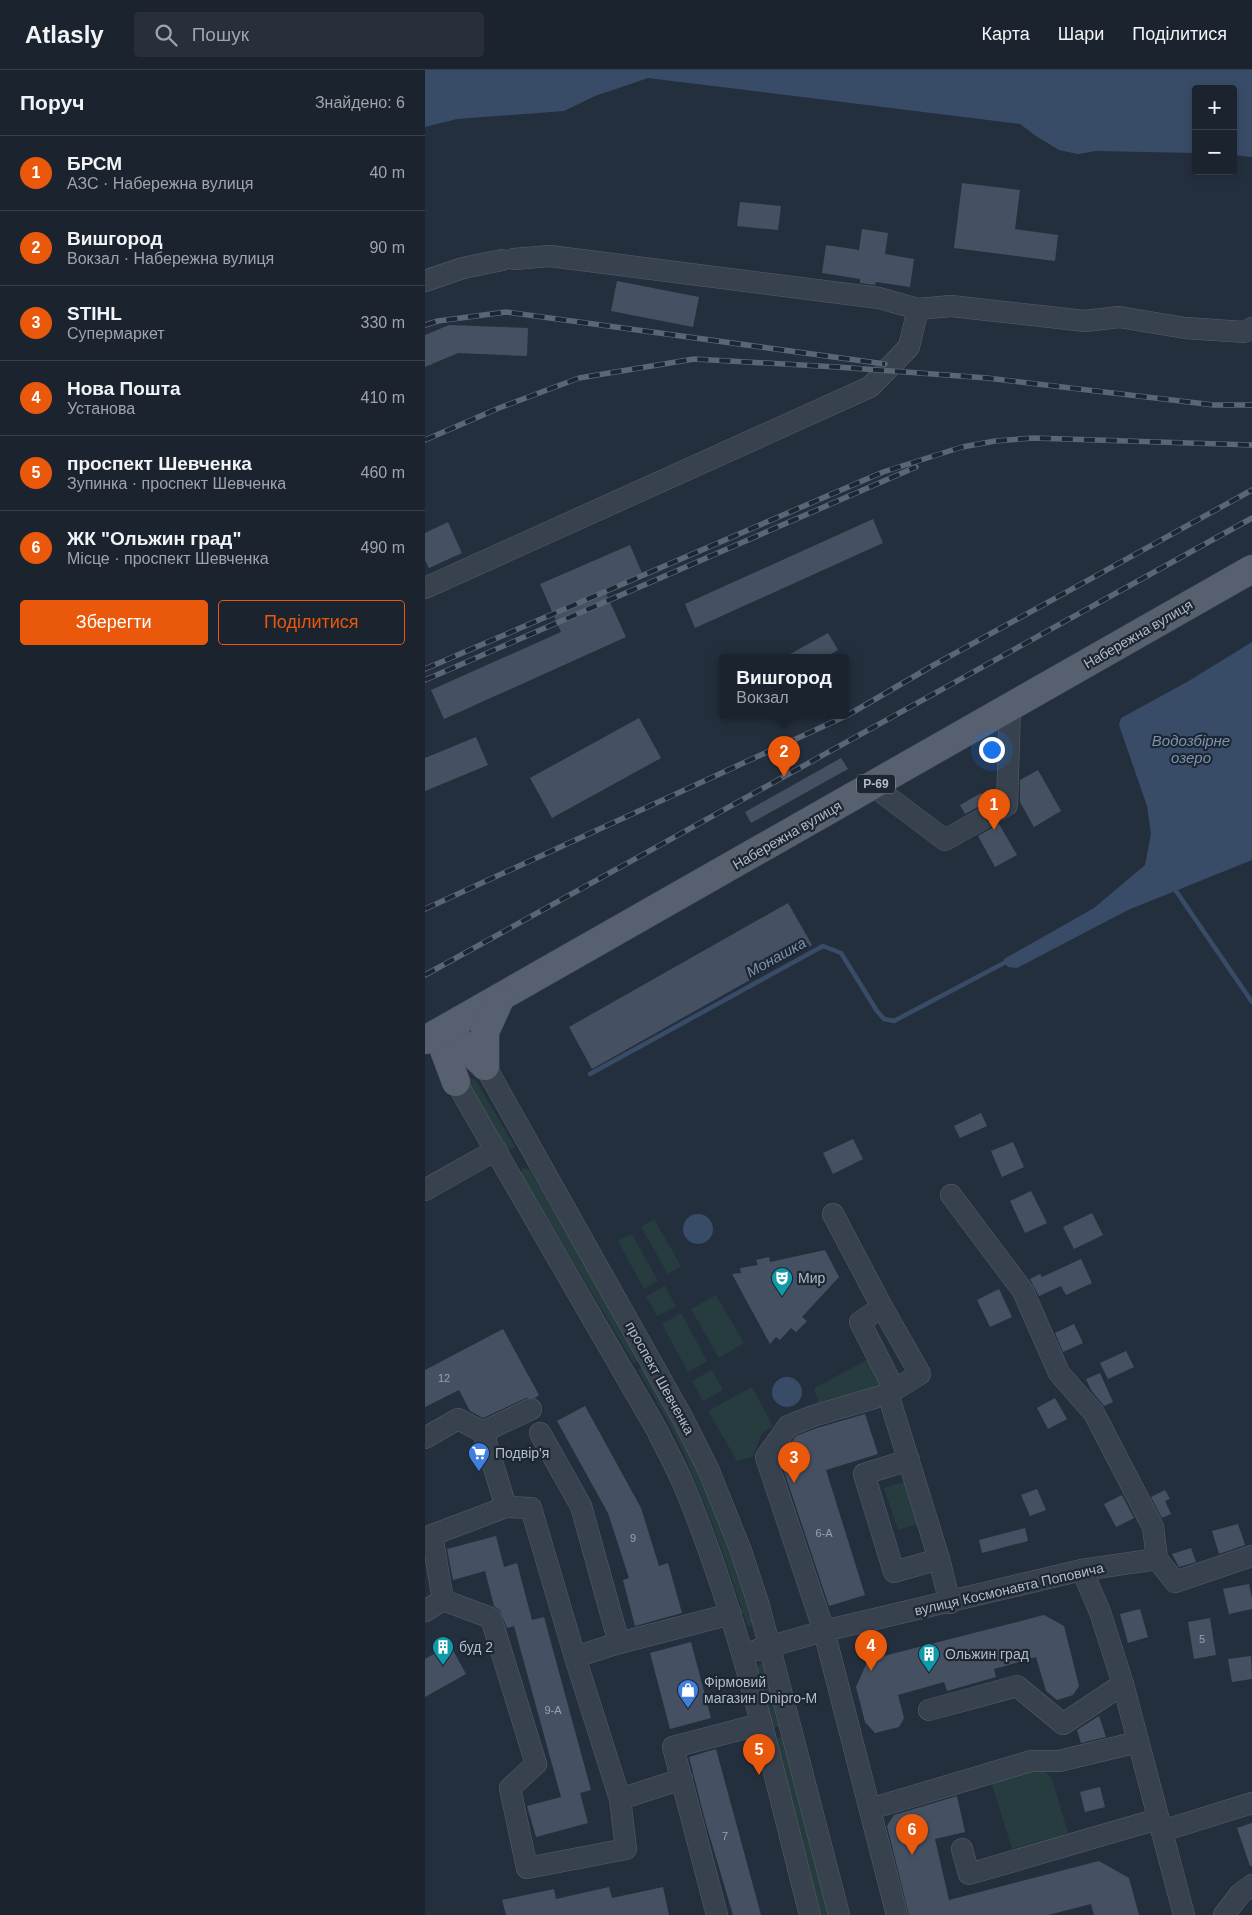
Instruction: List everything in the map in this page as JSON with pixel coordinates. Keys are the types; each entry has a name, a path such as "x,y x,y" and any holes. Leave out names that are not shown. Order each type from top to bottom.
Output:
{"main road":[{"name":"Набережна вулиця","path":"434,1035 1252,569"},
{"path":"485,1066 485,1032 500,998"},
{"path":"434,1035 459,1041 485,1066"},
{"path":"434,1035 443,1050 456,1082"},
{"path":"425,1067 438,1070 456,1082"}],"street":[{"path":"425,281 463,268 508,259 550,256 879,298 918,309 951,306 1085,321 1119,317 1185,328 1244,332 1252,328"},
{"path":"425,588 870,387 909,346 918,309"},
{"path":"872,786 945,840 1007,805 1010,707"},
{"name":"проспект Шевченка","path":"485,1066 683,1419 709,1471 741,1551 759,1606 839,1915"},
{"name":"проспект Шевченка","path":"456,1082 657,1430 685,1486 731,1614 743,1655 810,1915"},
{"path":"425,1190 501,1158 533,1152"},
{"path":"951,1195 1023,1291 1059,1373 1094,1413 1153,1527 1157,1559 1175,1582 1252,1556"},
{"path":"833,1214 920,1374 888,1394 813,1416 788,1426 766,1457 824,1632 897,1915"},
{"path":"883,1307 860,1322 891,1383 888,1394 939,1560 950,1603"},
{"path":"483,1432 531,1409"},
{"path":"425,1438 458,1419 483,1432 506,1507"},
{"path":"540,1433 581,1506 619,1643"},
{"path":"909,1460 864,1474 893,1572 939,1560"},
{"path":"506,1507 531,1508 575,1657 621,1799 627,1849 527,1868 510,1788 536,1764 491,1618 434,1606 429,1535 506,1507"},
{"name":"вулиця Космонавта Поповича","path":"743,1655 824,1632 1082,1570 1157,1559"},
{"path":"1082,1570 1100,1612 1123,1684 1184,1915"},
{"path":"575,1657 619,1643 731,1614"},
{"path":"929,1710 1017,1686 1063,1724 1123,1684"},
{"path":"717,1915 673,1747 761,1724"},
{"path":"870,1808 1031,1761 1059,1761 1138,1742"},
{"path":"621,1799 681,1780"},
{"path":"963,1849 969,1874 1252,1802"},
{"path":"1224,1915 1240,1894 1252,1885"}],"green space":[{"path":"470,1078 475,1079 515,1147 507,1151 468,1084"},
{"path":"522,1168 529,1169 641,1359 634,1363 521,1174"},
{"path":"654,1219 681,1266 668,1274 641,1227"},
{"path":"632,1234 658,1281 644,1289 618,1241"},
{"path":"665,1286 676,1306 657,1316 646,1296"},
{"path":"716,1295 744,1343 719,1358 691,1309"},
{"path":"681,1313 707,1361 688,1372 662,1324"},
{"path":"869,1359 886,1394 822,1417 814,1388"},
{"path":"645,1366 702,1478 746,1595 752,1626 747,1625 715,1530 687,1460 667,1420 638,1370"},
{"path":"712,1370 723,1390 703,1401 692,1381"},
{"path":"752,1387 773,1426 762,1434 752,1457 737,1461 708,1411"},
{"path":"907,1481 921,1523 898,1530 884,1488"},
{"path":"760,1664 765,1664 781,1726 772,1728 757,1669"},
{"path":"784,1736 829,1915 819,1915 775,1739"},
{"path":"1042,1769 1052,1779 1068,1833 1012,1849 990,1778"}],"water":[{"path":"425,70 1252,70 1252,157 1237,155 1237,85 1192,85 1192,153 1096,151 1078,154 1059,150 1020,124 648,78 595,96 564,111 457,119 425,127"},
{"name":"Водозбірне озеро","path":"1252,642 1252,860 1128,910 1017,968 1008,967 1004,963 1004,959 1094,908 1145,865 1151,834 1147,806 1119,725 1121,718 1187,682"},
{"path":"698,1214 709,1218 713,1229 709,1240 698,1244 687,1240 683,1229 687,1218"},
{"path":"787,1377 798,1381 802,1392 798,1403 787,1407 776,1403 772,1392 776,1381"}],"building":[{"path":"962,183 1020,190 1015,229 1058,235 1055,261 954,248"},
{"path":"740,202 781,206 778,230 737,226"},
{"path":"862,229 888,233 885,254 914,259 910,287 876,282 875,285 860,283 860,279 822,273 826,245 859,250"},
{"path":"617,281 699,297 693,327 611,311"},
{"path":"449,325 528,328 527,356 458,353 425,367 425,335"},
{"path":"873,519 883,543 695,628 685,604"},
{"path":"448,522 462,553 429,568 425,560 425,533"},
{"path":"630,545 642,573 604,589 626,637 444,719 431,690 561,632 540,584"},
{"path":"828,633 838,650 831,654 790,654"},
{"path":"639,718 661,758 552,818 530,778"},
{"path":"476,737 488,765 425,791 425,758"},
{"path":"841,758 848,769 751,823 745,812"},
{"path":"1038,770 1061,811 1034,827 1020,802 1020,780"},
{"path":"981,793 987,802 965,814 960,805"},
{"path":"999,824 1017,855 995,867 978,836"},
{"path":"788,903 812,945 592,1069 569,1027"},
{"path":"981,1113 987,1126 960,1138 954,1126"},
{"path":"853,1139 863,1159 833,1174 823,1153"},
{"path":"1013,1142 1024,1167 1002,1177 991,1151"},
{"path":"1031,1191 1047,1223 1025,1233 1010,1201"},
{"path":"1092,1213 1103,1235 1074,1249 1063,1227"},
{"name":"Мир","path":"825,1250 839,1277 802,1317 807,1321 796,1332 791,1328 780,1340 776,1337 770,1344 732,1274 741,1273 740,1268 758,1265 756,1260 769,1257 770,1262"},
{"path":"1081,1259 1092,1283 1066,1295 1061,1286 1039,1296 1030,1279 1040,1274 1042,1277"},
{"path":"999,1289 1012,1317 990,1327 977,1300"},
{"path":"1074,1324 1083,1343 1063,1352 1055,1333"},
{"path":"503,1329 539,1395 535,1398 526,1398 483,1418 470,1411 459,1390 425,1407 425,1370"},
{"path":"1126,1351 1134,1367 1108,1379 1100,1363"},
{"path":"1100,1373 1113,1402 1104,1406 1091,1390 1086,1379"},
{"path":"1055,1398 1067,1419 1048,1429 1037,1408"},
{"path":"585,1406 641,1508 659,1566 668,1563 682,1613 635,1626 623,1580 629,1578 608,1513 557,1421"},
{"path":"865,1414 878,1454 826,1470 865,1595 829,1606 780,1459 796,1436"},
{"path":"1037,1489 1046,1510 1030,1516 1021,1495"},
{"path":"1165,1490 1170,1499 1165,1501 1171,1514 1162,1518 1151,1497"},
{"path":"1122,1495 1134,1518 1116,1527 1104,1504"},
{"path":"1238,1524 1245,1545 1219,1554 1212,1531"},
{"path":"1025,1528 1028,1541 982,1553 979,1540"},
{"path":"496,1536 504,1567 517,1563 532,1620 544,1617 591,1790 580,1793 588,1823 536,1837 527,1806 561,1797 514,1626 507,1628 500,1610 494,1606 485,1571 453,1580 447,1549"},
{"path":"1191,1548 1196,1562 1179,1567 1172,1554"},
{"path":"1249,1584 1252,1609 1229,1614 1223,1589"},
{"path":"1140,1609 1148,1637 1128,1643 1120,1614"},
{"name":"Ольжин град","path":"1044,1615 1064,1626 1079,1686 1073,1695 1057,1700 1046,1691 1036,1657 994,1669 996,1677 947,1691 944,1682 898,1695 904,1718 899,1727 875,1733 865,1722 856,1687 868,1660"},
{"path":"1210,1618 1216,1655 1194,1659 1188,1622"},
{"path":"691,1642 711,1718 670,1729 650,1653"},
{"name":"буд 2","path":"450,1645 466,1674 425,1697 425,1659"},
{"path":"1251,1656 1252,1679 1232,1682 1228,1659"},
{"path":"1099,1716 1106,1737 1081,1743 1077,1730"},
{"path":"716,1749 761,1915 733,1915 706,1824 689,1757"},
{"path":"1100,1787 1105,1807 1085,1812 1080,1792"},
{"path":"957,1796 965,1832 935,1839 949,1900 1099,1861 1129,1878 1139,1915 1094,1915 1091,1904 1048,1915 909,1915 887,1826 894,1815"},
{"path":"1252,1823 1252,1866 1250,1866 1237,1828"},
{"path":"609,1887 612,1898 663,1887 669,1915 506,1915 502,1900 554,1889 556,1899"}],"waterway":[{"path":"1176,891 1252,1002"},
{"name":"Монашка","path":"590,1074 823,946 841,953 877,1011 884,1019 894,1021 1004,963"}],"railway":[{"path":"425,325 438,321 506,312 885,364"},
{"path":"425,440 499,408 579,378 694,359 987,378 1214,405 1252,405"},
{"path":"425,669 883,472 962,447 995,441 1033,438 1252,445"},
{"path":"425,680 916,467"},
{"path":"849,714 932,666 1252,490"},
{"path":"425,975 1252,518"},
{"path":"425,909 839,719"}],"place":[{"name":"Вишгород","path":"784,777"},
{"name":"БРСМ","path":"994,830"},
{"name":"Мир","path":"782,1297"},
{"name":"Подвір'я","path":"479,1472"},
{"name":"STIHL","path":"794,1483"},
{"name":"буд 2","path":"443,1666"},
{"name":"Нова Пошта","path":"871,1671"},
{"name":"Ольжин град","path":"929,1673"},
{"name":"Фірмовий магазин Dnipro-M","path":"688,1709"},
{"name":"проспект Шевченка","path":"759,1775"},
{"name":"ЖК \"Ольжин град\"","path":"912,1855"}]}
